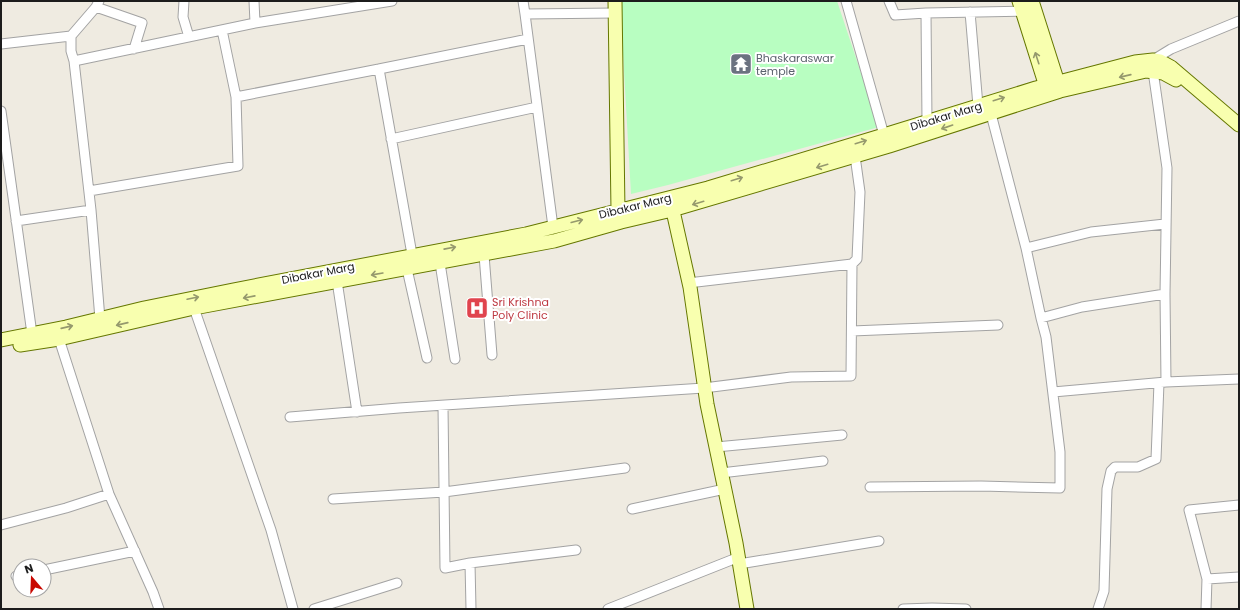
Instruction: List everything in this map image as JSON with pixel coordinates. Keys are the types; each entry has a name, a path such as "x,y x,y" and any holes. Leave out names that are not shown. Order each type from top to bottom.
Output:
{"main road":[{"path":"1027,6 1053,88"},
{"path":"615,7 618,211"},
{"path":"1153,66 1160,62 1171,67 1239,125"},
{"name":"Dibakar Marg","path":"1,349 100,319 144,308 219,293 411,264 440,263 554,241 620,222 671,204 708,188 978,106 1053,88 1146,71 1153,66 1176,80 1239,135"},
{"name":"Dibakar Marg","path":"1,340 45,336 337,281 411,264 618,211 671,204 855,156 991,114 1053,88"},
{"path":"671,204 688,282 704,388 739,560 747,609"}],"street":[{"path":"184,1 183,17 189,37"},
{"path":"254,1 255,23"},
{"path":"74,61 255,23 392,1"},
{"path":"523,1 553,227"},
{"path":"846,1 884,135"},
{"path":"889,1 895,15 970,12 1027,6"},
{"path":"100,319 91,210 74,61 71,51 71,36 98,4 142,24 134,49"},
{"path":"525,14 615,7"},
{"path":"970,12 978,106"},
{"path":"926,13 927,122"},
{"path":"1098,609 1104,591 1107,489 1111,471 1115,467 1138,467 1156,458 1162,382 1165,294 1166,168 1153,66 1172,49 1239,21"},
{"path":"89,191 238,166 236,97 222,30"},
{"path":"1,44 71,36"},
{"path":"236,97 528,39"},
{"path":"379,69 427,358"},
{"path":"391,139 537,107"},
{"path":"1,111 16,221 45,336 109,494 159,609"},
{"path":"870,486 1060,488 1060,452 1046,337 1026,248 991,114"},
{"path":"688,282 852,264 857,259 860,192 855,156"},
{"path":"16,221 91,210"},
{"path":"1026,248 1091,232 1166,224"},
{"path":"484,255 492,355"},
{"path":"440,263 456,359"},
{"path":"290,417 704,388 791,378 851,376 852,264"},
{"path":"337,281 357,412"},
{"path":"1041,318 1082,307 1165,294"},
{"path":"194,308 270,530 293,609"},
{"path":"852,331 998,325"},
{"path":"1053,392 1162,382 1239,379"},
{"path":"443,406 445,568 470,563 576,550"},
{"path":"716,448 842,435"},
{"path":"722,474 823,461"},
{"path":"333,499 444,492 625,468"},
{"path":"632,509 725,489"},
{"path":"1,523 66,508 109,494"},
{"path":"1206,609 1207,579 1190,510 1239,504"},
{"path":"608,609 739,560 878,541"},
{"path":"52,568 135,551"},
{"path":"470,563 471,609"},
{"path":"1207,579 1239,576"},
{"path":"314,609 397,583"},
{"path":"903,609 966,609"}],"green space":[{"name":"Bhaskaraswar temple","path":"620,1 837,1 879,127 631,194"}],"place":[{"name":"Bhaskaraswar temple","path":"741,64"},
{"name":"Sri Krishna Poly Clinic","path":"477,308"}]}
